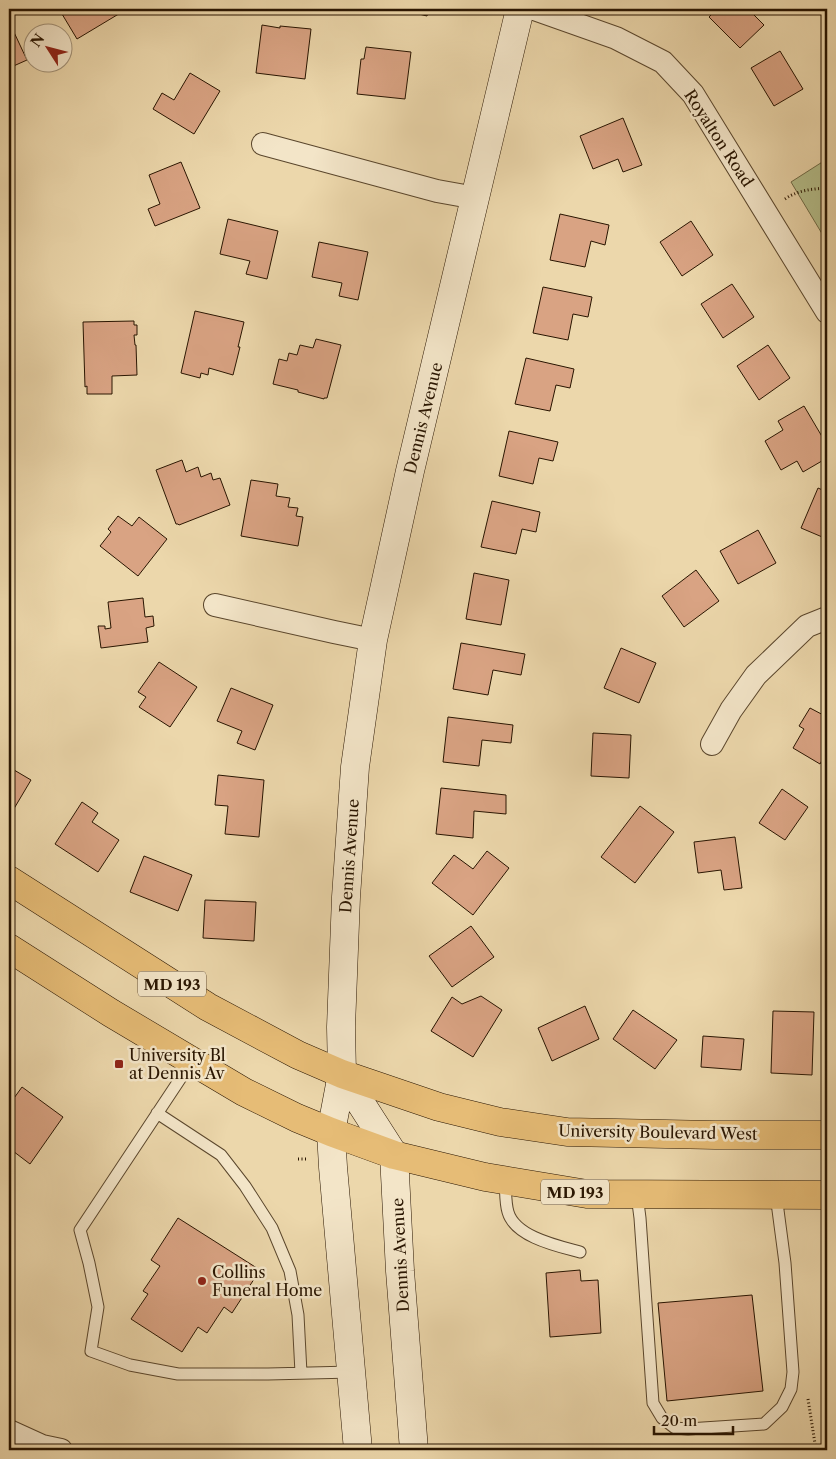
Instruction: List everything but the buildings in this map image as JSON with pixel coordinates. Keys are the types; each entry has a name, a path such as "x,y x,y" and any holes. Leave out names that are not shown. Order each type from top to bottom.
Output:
{"main road":[{"name":"University Boulevard West","path":"9,880 208,1007 298,1055 342,1074 448,1109 500,1122 568,1132 827,1135"},
{"name":"MD 193","path":"9,948 111,1013 244,1092 296,1118 394,1155 485,1177 587,1194 827,1195"}],"street":[{"name":"Dennis Avenue","path":"358,1450 331,1132 342,1074 341,1027 346,906 355,768 372,640 410,471 520,9"},
{"name":"Royalton Road","path":"534,9 616,38 663,62 693,94 827,312"},
{"path":"263,144 437,191 476,198"},
{"path":"214,605 372,640"},
{"path":"712,744 731,710 756,675 807,626 827,618"},
{"name":"Dennis Avenue","path":"342,1074 394,1155 400,1271 414,1450"},
{"path":"9,1431 42,1446 61,1450"}],"lane":[{"path":"192,1061 80,1230 98,1307 90,1351 130,1365 178,1374 352,1372"},
{"path":"157,1114 221,1155 245,1186 272,1228 290,1272 298,1315 301,1373"},
{"path":"505,1181 506,1203 513,1224 544,1242 580,1252"},
{"path":"637,1194 653,1403 662,1418 674,1428 688,1429 764,1424 782,1407 791,1389 793,1372 785,1263 776,1195"}],"path":[{"path":"765,211 791,194 827,188"},
{"path":"808,1396 816,1450"}],"green space":[{"path":"827,159 827,242 791,182"}],"place":[{"name":"University Bl at Dennis Av","path":"119,1064"},
{"name":"Collins Funeral Home","path":"202,1281"}]}
